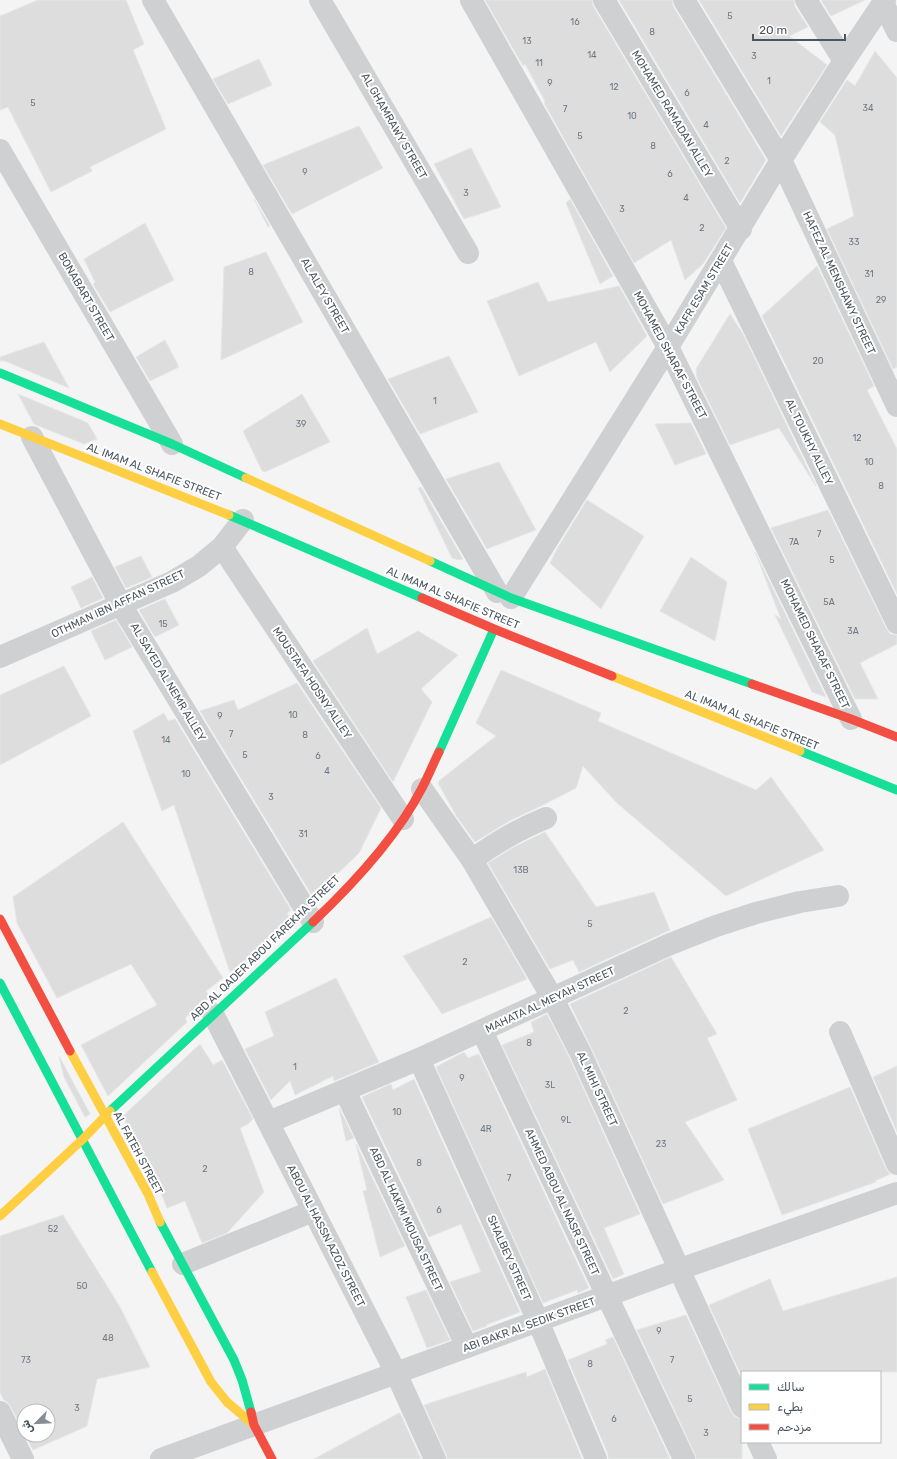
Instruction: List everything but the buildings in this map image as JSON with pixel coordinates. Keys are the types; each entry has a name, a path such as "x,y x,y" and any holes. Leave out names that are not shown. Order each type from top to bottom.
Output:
{"main road":[{"name":"AL IMAM AL SHAFIE STREET","path":"0,373 172,444 504,595 851,719 897,738"},
{"name":"AL IMAM AL SHAFIE STREET","path":"0,424 243,520 494,630 897,790"},
{"name":"ABD AL QADER ABOU FAREKHA STREET","path":"0,1216 82,1139 104,1116 340,896 378,852 403,819 422,789 494,630"},
{"name":"AL FATEH STREET","path":"0,919 104,1116 148,1194 155,1212 234,1360 242,1380 254,1425 272,1459"},
{"name":"AL FATEH STREET","path":"0,983 205,1373 217,1392 232,1409 254,1425"}],"street":[{"name":"AL ALFY STREET","path":"153,0 504,595"},
{"name":"AL GHAMRAWY STREET","path":"320,0 468,253"},
{"name":"MOHAMED SHARAF STREET","path":"471,0 668,347 851,719"},
{"name":"MOHAMED RAMADAN ALLEY","path":"604,0 741,229"},
{"name":"HAFEZ AL MENSHAWY STREET","path":"684,0 781,160 897,406"},
{"path":"806,0 844,61"},
{"name":"KAFR ESAM STREET","path":"504,595 668,347 741,229 781,160 844,61 884,2"},
{"path":"884,2 897,31"},
{"name":"BONABART STREET","path":"0,150 172,444"},
{"name":"AL TOUKHY ALLEY","path":"721,261 897,623"},
{"name":"AL SAYED AL NEMR ALLEY","path":"32,437 121,605 313,922"},
{"name":"OTHMAN IBN AFFAN STREET","path":"0,657 172,582 199,566 222,547 243,520"},
{"name":"MOUSTAFA HOSNY ALLEY","path":"222,547 403,819"},
{"name":"AL MIHI STREET","path":"422,789 472,860 553,999 580,1052 741,1405"},
{"path":"472,860 520,829 546,818"},
{"name":"MAHATA AL MEYAH STREET","path":"269,1122 419,1059 553,999 668,945 716,926 756,913 800,902 838,896"},
{"name":"ABOU AL HASSN AZOZ STREET","path":"213,1014 396,1373 435,1459"},
{"name":"AHMED ABOU AL NASR STREET","path":"482,1031 684,1459"},
{"path":"840,1032 897,1164"},
{"name":"SHALBEY STREET","path":"419,1059 538,1321 596,1459"},
{"name":"ABD AL HAKIM MOUSA STREET","path":"345,1091 467,1347"},
{"name":"ABI BAKR AL SEDIK STREET","path":"161,1459 680,1269 897,1193"},
{"path":"183,1264 313,1210"},
{"path":"0,1412 23,1459"},
{"path":"758,1443 766,1459"}],"traffic: fast":[{"path":"0,373 172,444 246,478"},
{"path":"229,515 422,598"},
{"path":"430,561 511,598 752,684"},
{"path":"439,752 494,629"},
{"path":"800,751 897,790"},
{"path":"110,1111 313,922"},
{"path":"0,983 152,1272"},
{"path":"160,1222 234,1360 242,1380 251,1412"}],"traffic: slow":[{"path":"0,424 229,515"},
{"path":"246,478 430,561"},
{"path":"612,676 800,751"},
{"path":"70,1051 148,1194 160,1222"},
{"path":"0,1216 83,1139 110,1111"},
{"path":"152,1272 211,1382 227,1402 254,1425"}],"traffic: jam":[{"path":"422,598 494,629 612,676"},
{"path":"752,684 897,737"},
{"path":"313,922 373,860 387,842 412,806 439,752"},
{"path":"0,919 70,1051"},
{"path":"251,1412 254,1425 272,1459"}]}
